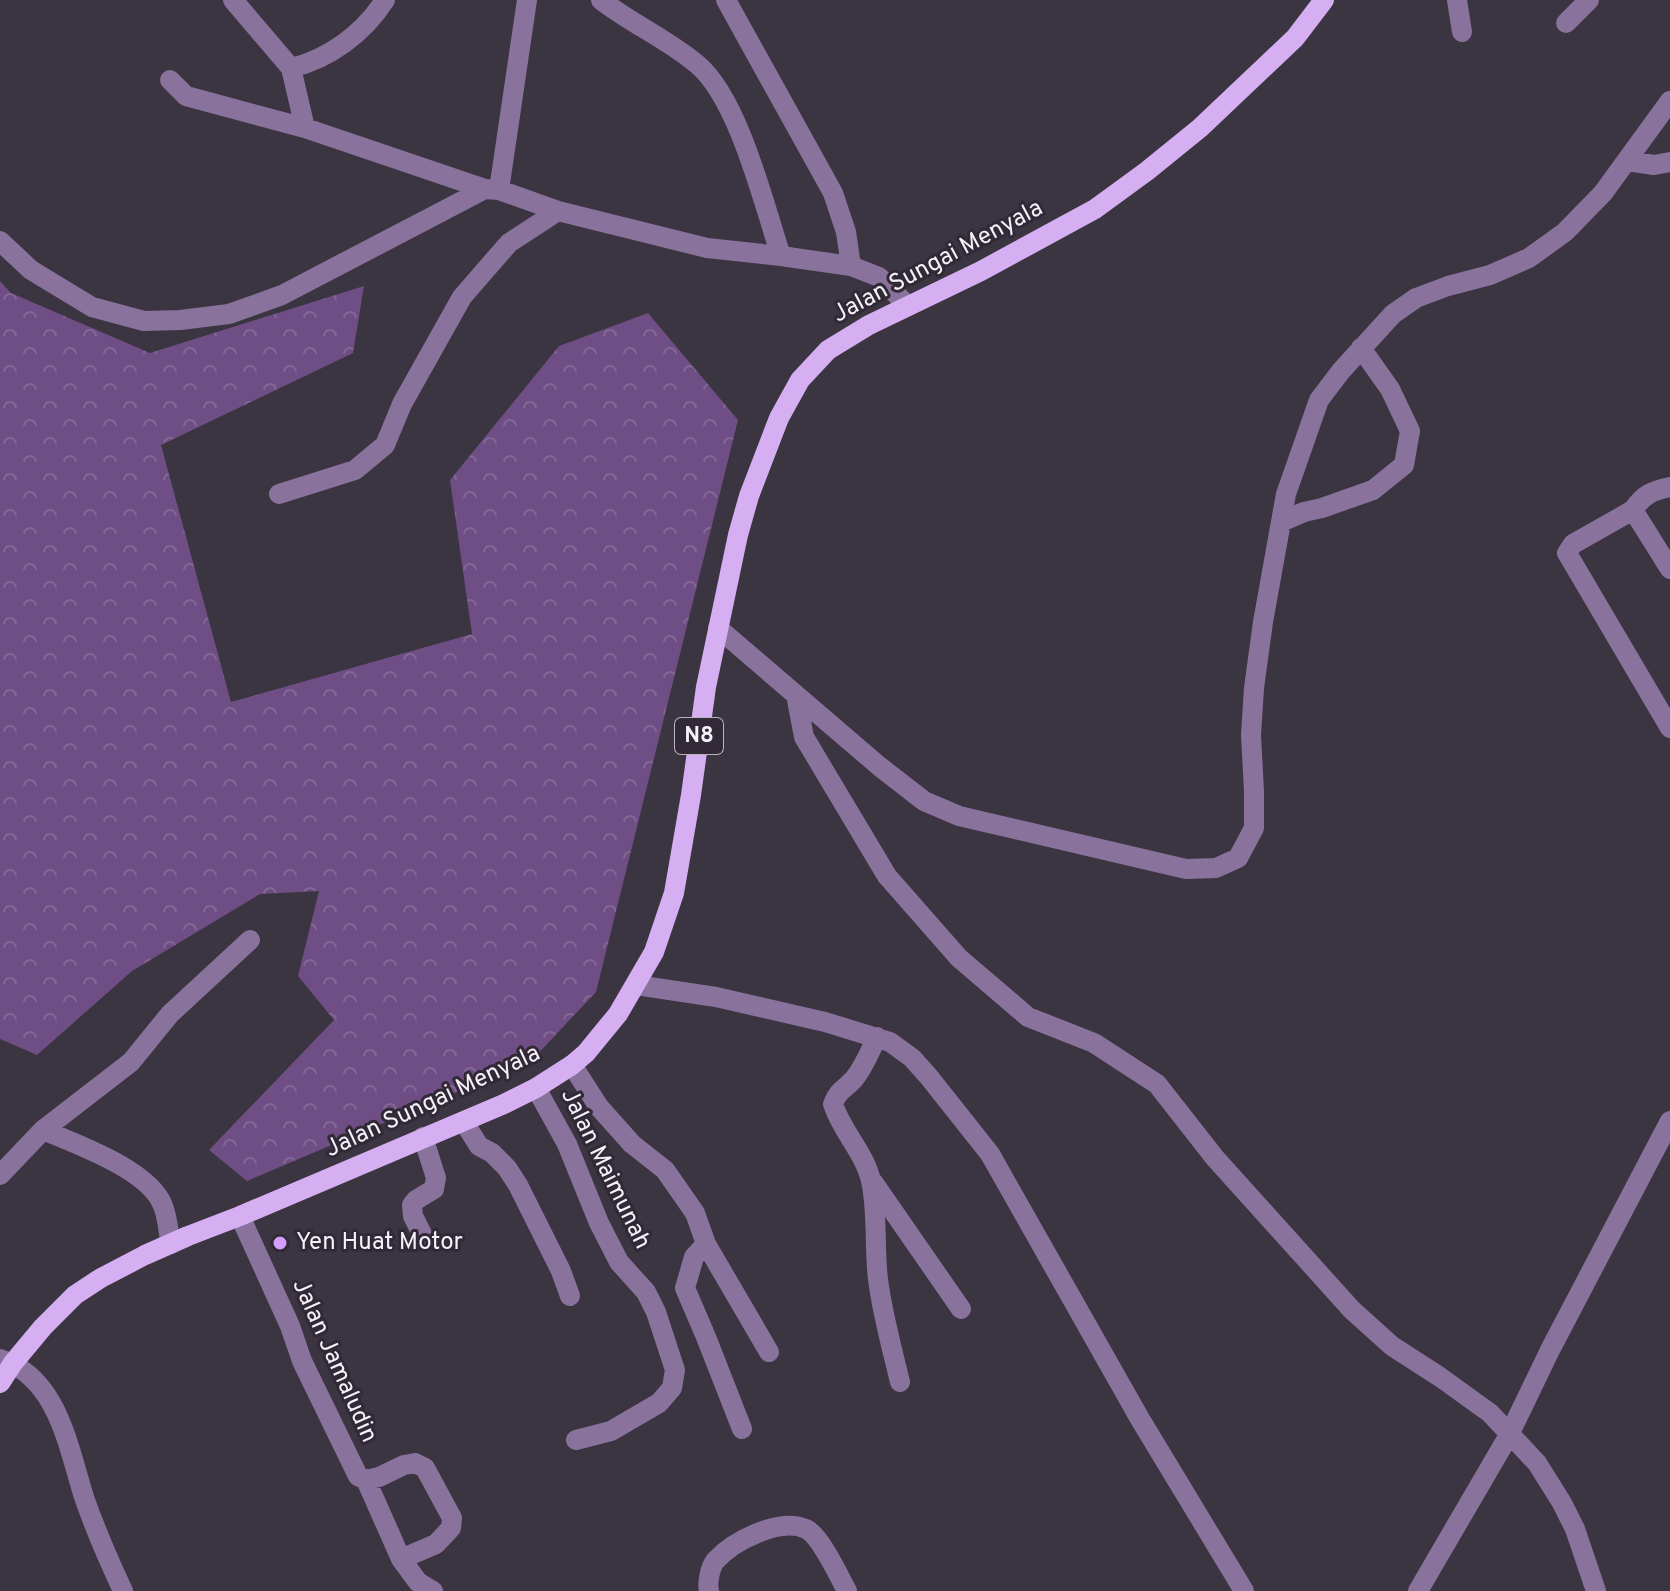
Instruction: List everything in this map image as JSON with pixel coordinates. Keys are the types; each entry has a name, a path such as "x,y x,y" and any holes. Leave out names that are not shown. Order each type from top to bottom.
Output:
{"main road":[{"name":"Jalan Sungai Menyala","path":"0,1383 6,1361 75,1295 101,1278 171,1244 464,1122 536,1088 586,1053 618,1014 636,985 654,952 674,893 706,687 738,535 749,496 779,418 800,380 828,350 869,325 981,271 1095,209 1200,128 1295,38 1324,0"}],"street":[{"path":"233,0 291,68 305,128"},
{"path":"291,68 322,58 358,31 385,0"},
{"path":"492,190 527,0"},
{"path":"601,0 617,13 674,46 701,67 723,97 746,151 781,256"},
{"path":"726,0 833,193 846,232 851,266"},
{"path":"1457,0 1462,32"},
{"path":"1566,23 1589,0"},
{"path":"170,80 186,96 305,128 558,211 707,248 851,266 879,277 908,306"},
{"path":"718,628 924,801 959,816 1186,869 1216,868 1238,858 1254,828 1251,735 1254,688 1281,522 1286,494 1319,400 1393,314 1416,298 1490,275 1529,258 1565,232 1603,193 1670,101"},
{"path":"1627,161 1654,165 1670,162"},
{"path":"0,241 31,270 92,307 144,321 180,320 229,314 282,295 492,190"},
{"path":"279,494 355,470 385,445 402,404 462,297 509,243 558,211"},
{"path":"1281,522 1373,490 1404,465 1410,431 1390,389 1361,348"},
{"path":"1670,487 1650,492 1633,510 1573,544 1567,553 1670,728"},
{"path":"1633,510 1670,569"},
{"path":"796,695 804,737 887,876 959,958 1028,1017 1094,1043 1157,1084 1215,1158 1352,1310 1392,1346 1490,1413 1537,1463 1562,1503 1575,1529 1596,1591"},
{"path":"0,1175 43,1130 131,1062 170,1014 250,940"},
{"path":"636,985 716,997 825,1022 890,1042 912,1058 990,1154 1140,1419 1244,1591"},
{"path":"877,1037 865,1062 853,1080 837,1093 833,1104 871,1178 961,1309"},
{"path":"572,1065 599,1107 632,1144 665,1170 695,1213 706,1244 769,1352"},
{"name":"Jalan Maimunah","path":"536,1088 567,1144 599,1223 619,1262 646,1292 656,1312 675,1370 672,1388 659,1403 611,1431 576,1440"},
{"path":"1418,1591 1509,1435 1670,1121"},
{"path":"464,1122 479,1146 492,1153 518,1185 561,1271 570,1296"},
{"path":"43,1130 127,1169 150,1186 163,1204 171,1244"},
{"path":"423,1137 436,1178 434,1189 412,1205 413,1216 423,1236"},
{"path":"871,1178 878,1281 900,1382"},
{"name":"Jalan Jamaludin","path":"240,1216 290,1326 302,1361 358,1476 366,1480 415,1463 425,1468 452,1518 451,1528 436,1544 401,1559"},
{"path":"706,1244 694,1257 685,1288 742,1429"},
{"path":"6,1361 41,1387 61,1420 86,1503 123,1591"},
{"path":"366,1480 401,1559 418,1582 433,1591"},
{"path":"709,1591 707,1587 713,1563 767,1528 791,1524 809,1530 826,1552 847,1591"}],"green space":[{"path":"0,281 11,293 150,353 364,286 353,353 161,445 231,702 472,634 450,480 559,346 648,313 738,420 596,992 532,1060 247,1181 209,1150 334,1020 298,976 319,891 260,894 132,971 37,1055 0,1039"}],"place":[{"name":"Yen Huat Motor","path":"280,1243"}]}
